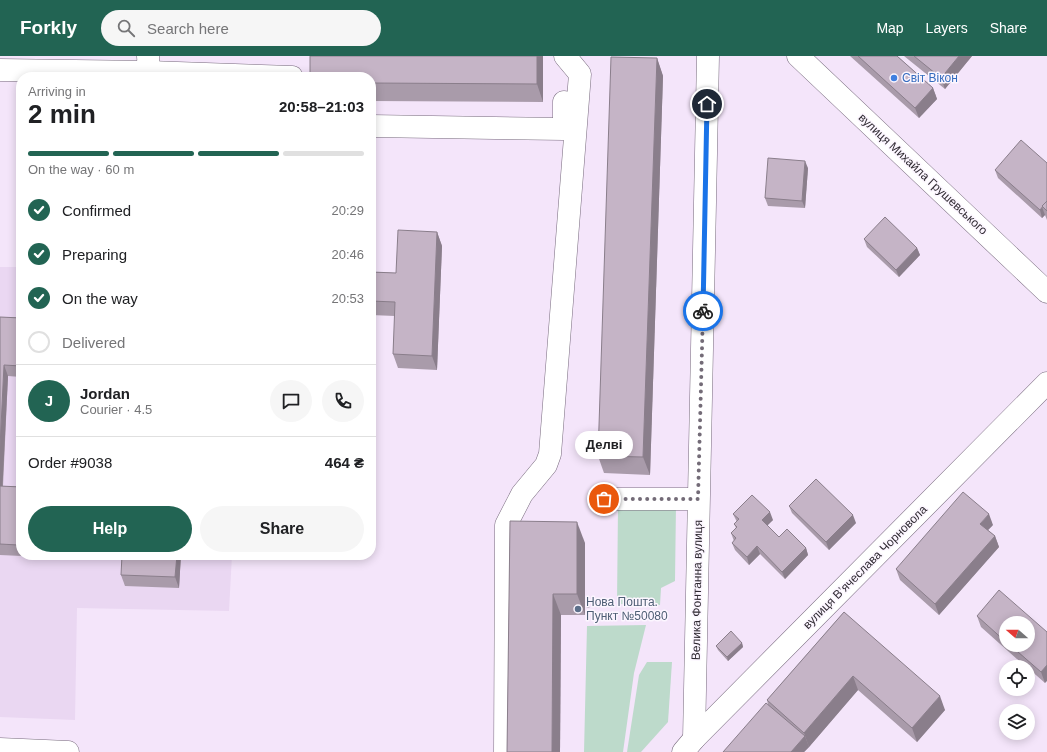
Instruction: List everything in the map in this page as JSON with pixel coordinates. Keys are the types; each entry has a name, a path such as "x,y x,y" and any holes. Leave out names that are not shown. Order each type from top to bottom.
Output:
{"street":[{"name":"Велика Фонтанна вулиця","path":"688,746 698,499 708,56"},
{"name":"вулиця Михайла Грушевського","path":"798,56 1047,292"},
{"path":"376,126 564,129 573,61"},
{"path":"505,752 506,525 522,494 546,465 550,454 573,61"},
{"path":"0,70 152,68 214,72"},
{"name":"вулиця В’ячеслава Чорновола","path":"688,746 1047,383"},
{"path":"604,499 698,499"},
{"path":"0,749 68,752"}],"path":[{"path":"588,598 588,608"}],"shaded area":[{"path":"0,267 16,267 16,560 232,560 229,611 77,608 75,720 0,717"}],"green space":[{"path":"676,505 675,581 661,588 660,605 617,604 618,507"},
{"path":"646,625 634,673 623,752 584,752 587,626"},
{"path":"647,662 672,662 668,722 641,752 627,752 639,675"}],"building":[{"path":"310,56 537,56 537,84 376,83 376,72 310,72"},
{"name":"Світ Вікон","path":"858,56 897,56 933,88 915,108"},
{"path":"914,56 959,56 941,78"},
{"path":"611,57 657,58 643,457 598,456"},
{"path":"1021,140 1047,163 1047,201 1040,210 995,170"},
{"path":"768,158 805,161 802,201 765,198"},
{"path":"1047,201 1047,211 1042,206"},
{"path":"885,217 917,248 896,270 864,239"},
{"path":"398,230 437,232 432,356 393,354 395,302 376,301 376,272 396,273"},
{"path":"0,317 16,318 16,366 4,365 0,447"},
{"path":"816,479 853,515 826,542 789,506"},
{"path":"0,486 16,487 16,545 0,544"},
{"path":"963,492 989,514 980,524 995,536 935,604 896,569"},
{"path":"752,495 770,512 762,520 779,537 787,529 806,548 782,572 757,546 747,557 732,543 736,538 731,533 737,527 734,524 739,519 733,514"},
{"path":"510,521 577,522 577,594 553,594 552,752 507,752"},
{"path":"122,560 177,560 175,577 121,575"},
{"path":"999,590 1029,616 999,616 999,636 977,616"},
{"path":"844,612 940,696 912,728 853,676 804,733 767,700"},
{"path":"1035,622 1047,632 1047,665 1041,672 1035,667 1035,660 1027,660 1018,652 1035,652"},
{"path":"731,631 742,643 727,657 716,646"},
{"path":"766,703 805,736 791,752 723,752"}],"way so far":[{"path":"604,499 698,499 703,311"}],"place":[{"name":"Світ Вікон","path":"894,78"},
{"name":"Делві","path":"604,499"},
{"name":"Нова Пошта. Пункт №50080","path":"578,609"}],"route":[{"path":"703,311 707,104"}]}
